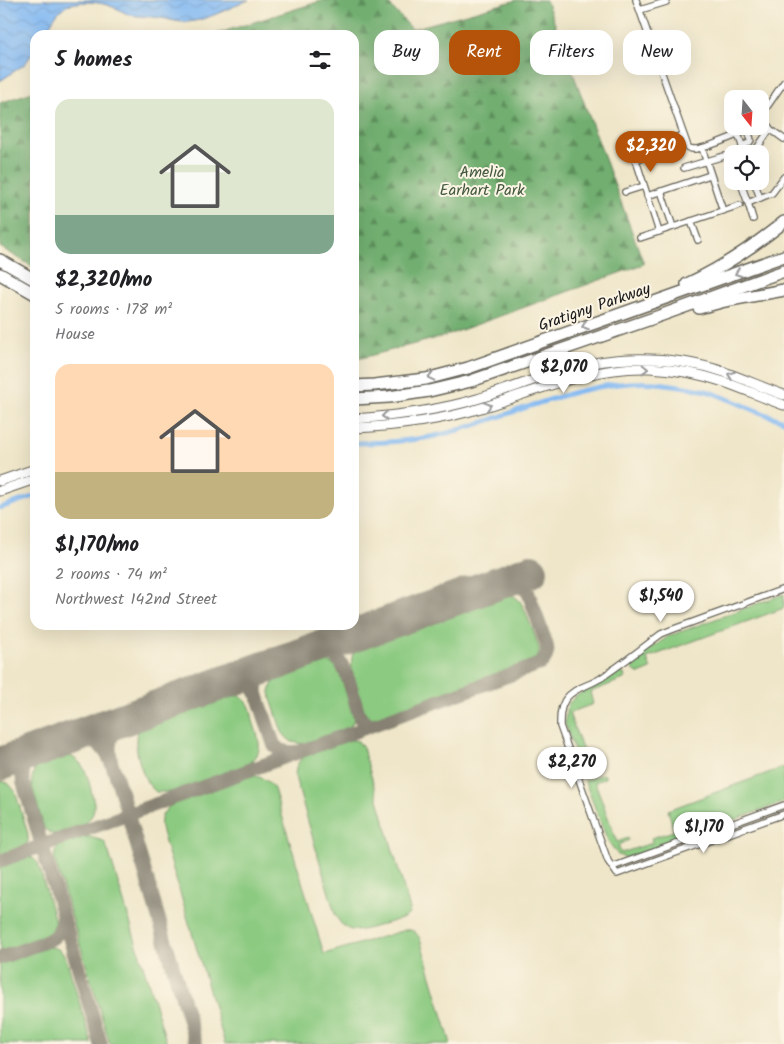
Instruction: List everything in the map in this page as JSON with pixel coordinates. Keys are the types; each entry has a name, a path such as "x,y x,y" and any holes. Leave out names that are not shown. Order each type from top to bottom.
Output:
{"highway":[{"path":"627,310 653,297 703,277 762,240 784,222"},
{"name":"Gratigny Parkway","path":"359,386 426,379 468,368 627,310 687,291 784,256"},
{"path":"0,260 30,277"},
{"name":"Gratigny Parkway","path":"359,399 413,394 472,381 784,271"},
{"path":"0,274 30,291"},
{"path":"651,319 784,290"}],"main road":[{"path":"359,419 412,414 456,405 573,368 629,359 676,361 699,365 724,372 784,395"},
{"path":"359,428 436,419 479,409 580,376 629,369 650,368 698,375 723,382 784,405"},
{"path":"0,481 30,471"},
{"path":"0,491 30,481"}],"street":[{"path":"636,0 688,146"},
{"path":"640,10 667,1"},
{"path":"769,106 784,83"},
{"path":"758,145 770,129 784,139"},
{"path":"659,232 634,154 636,151 683,135"},
{"path":"635,160 673,147 688,146 693,149 702,148 735,135"},
{"path":"744,145 751,140 750,135"},
{"path":"670,139 673,147"},
{"path":"702,148 723,210"},
{"path":"684,168 724,156"},
{"path":"647,196 710,175"},
{"path":"748,203 772,194 784,177"},
{"path":"624,192 644,186"},
{"path":"743,190 753,219"},
{"path":"757,190 760,198"},
{"path":"661,191 673,227"},
{"path":"640,238 740,205"},
{"path":"691,221 698,240"},
{"path":"784,589 666,632 601,678 570,694 562,707 560,715 560,726 608,861 617,874 784,814"},
{"path":"612,866 784,805"}],"green space":[{"name":"Amelia Earhart Park","path":"324,0 385,0 412,29 517,0 546,0 557,30 530,30 530,75 574,75 644,264 445,336 359,359 359,30 229,30"},
{"path":"30,93 30,265 0,247 0,103"},
{"path":"498,594 515,597 525,609 539,648 536,658 530,662 378,717 372,718 367,715 359,696 352,669 353,656 358,648 364,643"},
{"path":"784,594 784,608 647,658 651,669 639,674 632,669 637,658 669,636"},
{"path":"316,661 329,663 339,671 354,720 350,727 304,744 292,742 282,732 270,691 277,678 284,673"},
{"path":"618,672 624,674 624,679 590,692 593,704 569,713 588,765 600,761 601,764 599,768 582,773 565,724 566,711 570,702 577,695 597,686"},
{"path":"225,694 240,696 248,704 259,744 259,750 254,760 174,792 156,792 147,782 138,757 136,738 140,729 151,721"},
{"path":"347,740 358,741 363,748 410,909 409,914 404,918 358,930 348,929 343,926 335,914 295,777 299,762 306,755"},
{"path":"59,755 75,759 85,770 94,808 91,817 84,823 69,831 54,834 44,828 32,786 32,779 38,765 47,759"},
{"path":"784,767 784,802 626,858 618,855 608,841 585,782 603,774 605,775 605,778 595,782 617,842 628,838 629,840 618,845 621,853 652,843 651,838 674,831 668,810"},
{"path":"255,776 271,784 274,789 324,954 405,930 410,930 417,934 451,1044 225,1044 164,839 161,819 162,815 173,804 246,777"},
{"path":"0,781 8,783 15,791 28,834 28,842 0,855"},
{"path":"82,837 104,841 109,853 167,1044 110,1044 54,858 60,846"},
{"path":"28,857 33,858 38,863 54,918 54,927 50,934 0,952 0,867"},
{"path":"45,947 57,949 66,958 92,1044 0,1044 0,964"}],"water":[{"path":"0,0 249,0 191,22 130,15 101,3 75,3 64,7 47,30 30,30 30,57 25,64 0,81"}],"waterway":[{"path":"359,443 399,441 444,434 575,392 629,383 657,383 704,390 784,421"},
{"path":"0,508 30,498"}],"taxiway":[{"path":"0,861 540,664 547,654 546,643 528,592 512,577"},
{"path":"315,649 330,653 340,661 360,718 364,723 372,725"},
{"path":"257,694 257,685 260,677 272,665"},
{"path":"230,680 239,680 250,684 257,694 274,745 284,751 296,752"},
{"path":"111,760 110,746 113,734 120,725 132,717"},
{"path":"64,741 79,739 90,741 99,745 110,761 122,795 196,1044"},
{"path":"37,751 29,757 25,764 23,782 101,1044"},
{"path":"0,958 51,939 61,928 62,916"}],"runway":[{"path":"0,764 531,571"}]}
